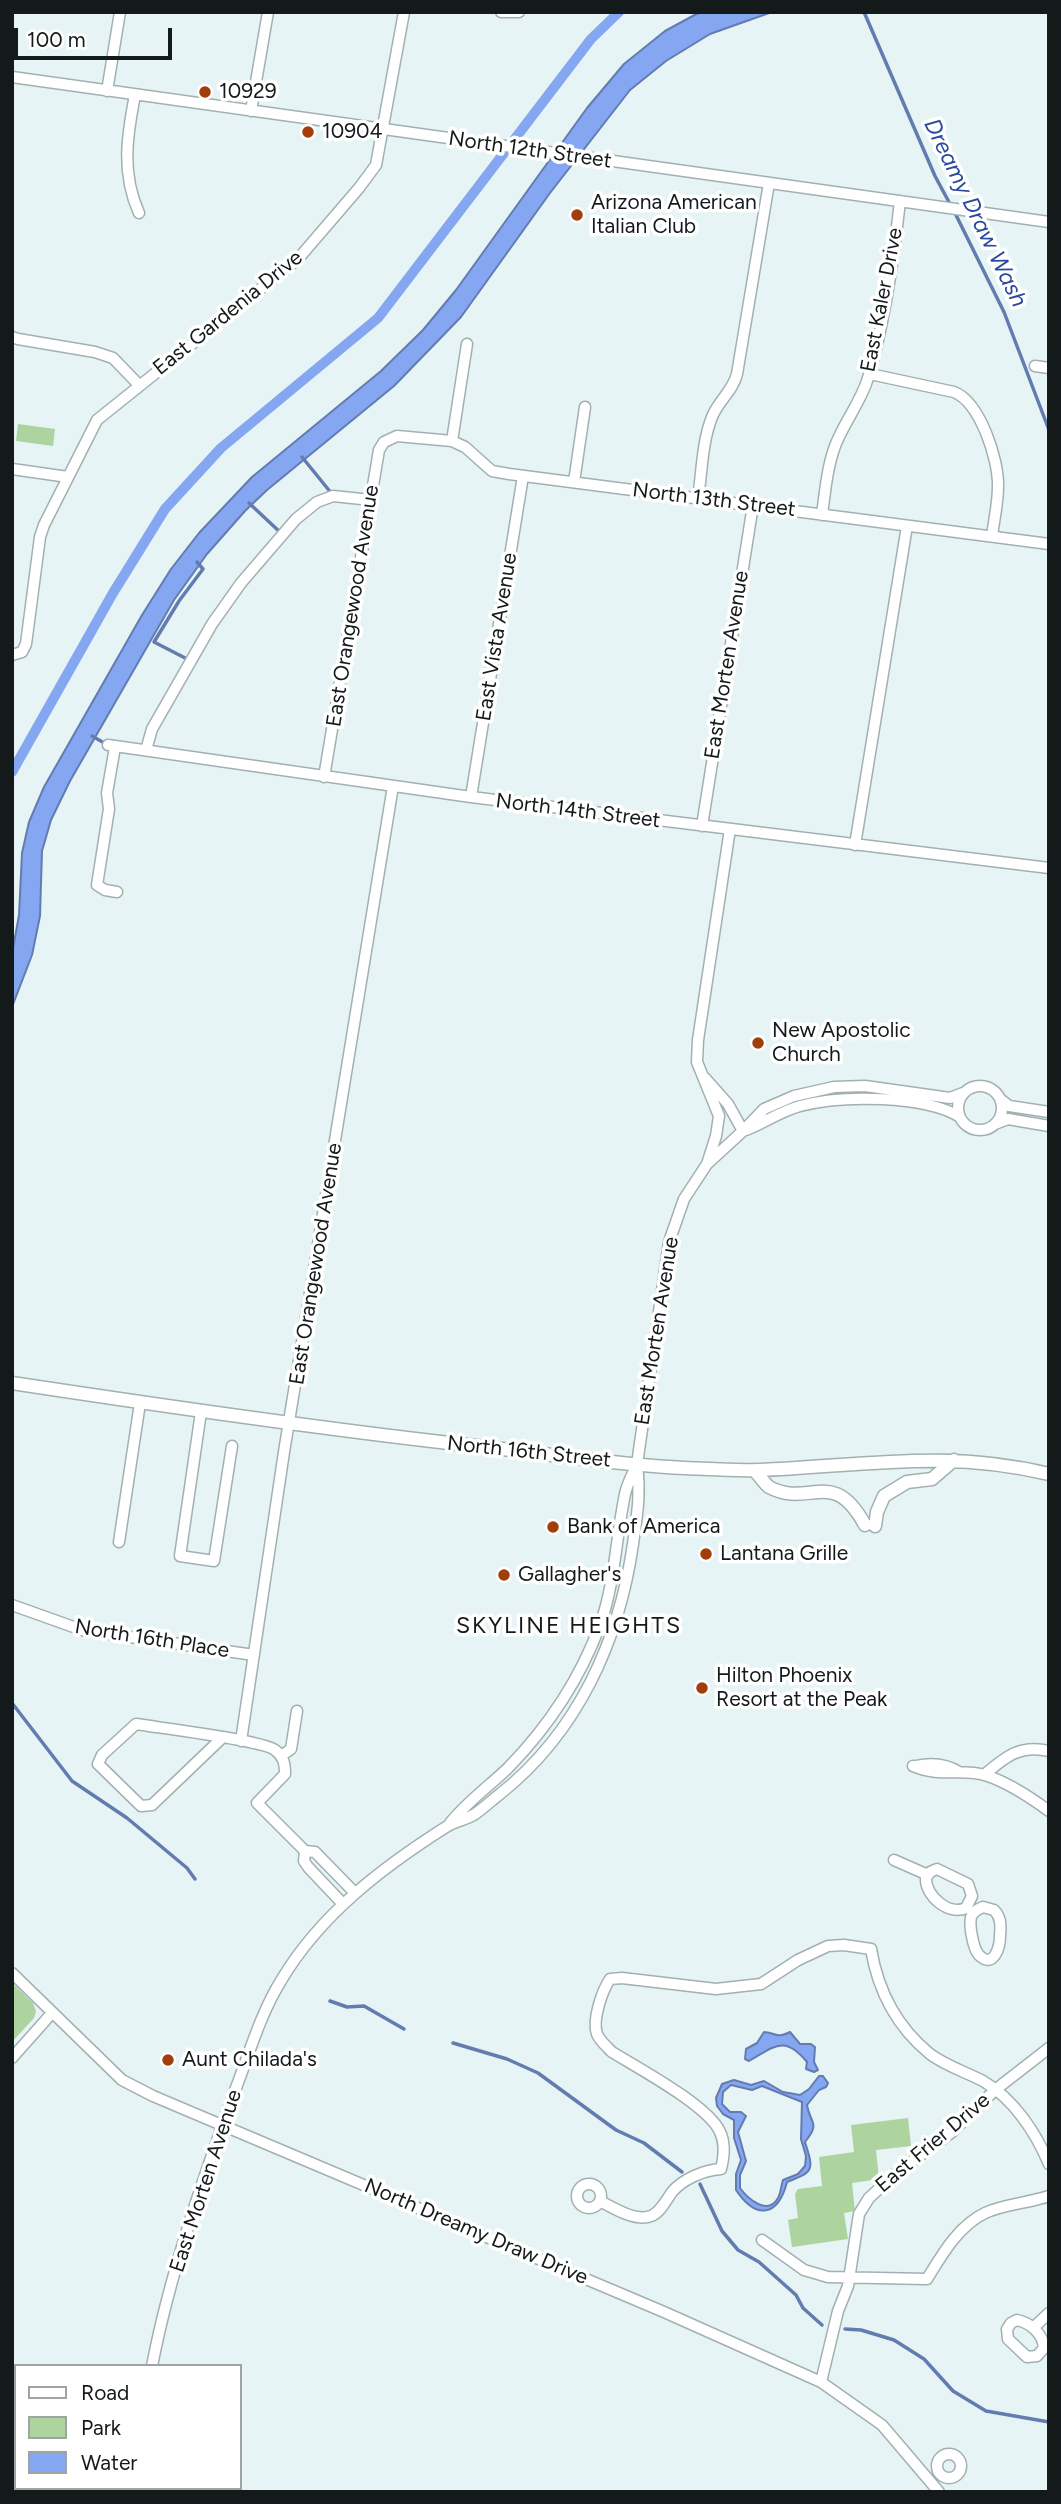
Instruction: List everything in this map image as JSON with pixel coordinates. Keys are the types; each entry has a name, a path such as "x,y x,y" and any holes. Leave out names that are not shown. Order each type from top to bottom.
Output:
{"main road":[{"name":"North 16th Street","path":"12,1383 201,1412 399,1438 637,1464 754,1470 867,1461 954,1460 1004,1465 1049,1474"},
{"path":"754,1470 768,1486 788,1493 824,1491 839,1494 870,1526 884,1496 907,1482 932,1479 954,1460"}],"street":[{"path":"107,91 120,12"},
{"path":"251,111 268,12"},
{"name":"East Gardenia Drive","path":"17,654 26,644 40,537 97,419 298,258 376,165 404,12"},
{"path":"501,12 519,12"},
{"name":"North 12th Street","path":"12,77 1049,222"},
{"path":"135,94 128,133 126,168 131,195 139,213"},
{"path":"698,498 707,434 713,416 735,382 737,374 769,183"},
{"name":"East Kaler Drive","path":"822,515 835,446 870,374 900,201"},
{"path":"12,337 95,352 113,358 139,385"},
{"path":"452,441 467,344"},
{"path":"1035,366 1049,368"},
{"path":"870,374 964,392 976,412 996,468 998,487 992,536"},
{"path":"574,482 585,407"},
{"name":"North 13th Street","path":"389,438 397,436 452,441 465,447 492,471 523,476 1049,544"},
{"name":"East Orangewood Avenue","path":"324,777 379,450 389,438"},
{"path":"12,469 68,477"},
{"name":"East Vista Avenue","path":"471,797 523,476"},
{"path":"146,750 152,729 212,624 242,583 296,519 317,502 333,496 371,500"},
{"name":"East Morten Avenue","path":"702,826 753,505"},
{"path":"855,845 907,526"},
{"path":"32,603 46,605"},
{"name":"North 14th Street","path":"117,892 104,890 97,885 112,746 471,797 1049,868"},
{"name":"East Orangewood Avenue","path":"241,1741 393,786"},
{"name":"East Morten Avenue","path":"707,1164 719,1116 700,1073 697,1062 698,1040 730,830"},
{"path":"700,1073 727,1104 743,1131 799,1107 835,1099 864,1098 948,1110 977,1130 1008,1119 1049,1126"},
{"path":"960,1117 958,1105 963,1093 980,1086 992,1090 1009,1106 1049,1112"},
{"name":"East Morten Avenue","path":"153,2364 180,2255 223,2124 263,2016 282,1978 319,1929 377,1874 448,1825 474,1815 517,1780 556,1738 580,1703 605,1653 622,1603 640,1491 637,1464 669,1242 684,1199 707,1164 764,1109 794,1096 834,1087 875,1087 950,1098 963,1093"},
{"path":"995,1124 1001,1112 1000,1099"},
{"path":"119,1542 140,1403"},
{"path":"201,1412 180,1556 214,1561 232,1446"},
{"name":"East Morten Avenue","path":"448,1825 466,1803 506,1769 544,1727 566,1696 586,1659 601,1623 615,1564 625,1491 637,1464"},
{"name":"North 16th Place","path":"12,1605 82,1630 254,1655"},
{"path":"281,1756 291,1749 297,1711"},
{"path":"222,1738 152,1805 141,1806 98,1764 102,1755 136,1724 241,1741 274,1748 285,1762 285,1774 257,1803 304,1851 315,1852 355,1893"},
{"path":"984,1775 1007,1756 1034,1747 1049,1751"},
{"path":"958,1772 984,1775 1023,1793 1049,1811"},
{"path":"304,1851 304,1861 343,1904"},
{"path":"894,1860 928,1875"},
{"path":"928,1875 925,1884 927,1889 945,1907 959,1911 972,1908 984,1907 998,1914 1000,1948 997,1953 990,1958 983,1958 976,1951 970,1918 972,1908 972,1896 968,1884 937,1869 928,1875"},
{"path":"600,2201 638,2217 649,2217 655,2214 675,2189 710,2169 720,2169 725,2154 720,2132 709,2116 612,2052 603,2043 596,2032 599,2005 610,1979 622,1978 716,1989 761,1984 798,1960 828,1947 844,1945 871,1949 874,1969 884,1997 906,2031 932,2056 995,2090 1020,2115 1049,2164"},
{"name":"North Dreamy Draw Drive","path":"12,1973 122,2080 153,2096 674,2316 821,2382 881,2426 939,2492"},
{"path":"12,2058 52,2013"},
{"name":"East Frier Drive","path":"821,2382 835,2320 849,2277 859,2214 869,2198 895,2174 953,2132 995,2090 1049,2048"},
{"path":"762,2240 804,2270 828,2277 927,2279 967,2225 986,2213 1049,2196"},
{"path":"1033,2328 1049,2313"},
{"path":"930,2482 940,2474"}],"green space":[{"path":"18,424 55,429 53,446 16,441"},
{"path":"12,1983 33,2003 36,2011 34,2018 12,2042"},
{"path":"908,2118 911,2146 876,2150 879,2179 852,2183 855,2211 844,2213 848,2239 792,2247 788,2220 798,2218 795,2194 798,2189 822,2186 819,2157 854,2152 851,2125"}],"water":[{"path":"700,12 772,12 710,34 666,61 630,90 550,193 461,317 394,386 245,511 207,554 174,600 70,781 51,820 42,851 40,916 32,955 12,1007 12,954 19,915 22,853 29,822 44,787 171,569 199,533 252,477 381,371 423,330 456,290 587,108 624,64 665,31"},
{"path":"764,2032 779,2035 790,2032 800,2044 811,2044 815,2047 814,2062 818,2070 814,2072 806,2069 807,2062 799,2053 785,2046 772,2048 749,2061 745,2059 746,2049 757,2043"},
{"path":"819,2076 823,2076 828,2083 807,2105 813,2123 805,2142 810,2169 787,2182 783,2194 772,2208 759,2210 744,2200 736,2190 736,2174 741,2160 734,2138 734,2120 723,2114 717,2106 716,2098 722,2084 734,2080 751,2085 764,2081 783,2092 800,2095 809,2089","holes":["731,2085 752,2090 762,2086 802,2102 801,2139 806,2156 805,2166 798,2174 783,2180 778,2198 769,2206 753,2201 740,2188 740,2175 746,2161 738,2132 746,2116 741,2112 730,2112 722,2104 723,2092"]}],"waterway":[{"path":"12,772 113,593 165,509 221,448 378,318 591,39 619,12"},
{"name":"Dreamy Draw Wash","path":"864,12 935,176 950,204"},
{"name":"Dreamy Draw Wash","path":"954,211 1004,312 1049,430"},
{"path":"302,457 332,494"},
{"path":"249,503 282,534"},
{"path":"189,660 154,642 203,569 197,562"},
{"path":"92,736 106,744"},
{"path":"12,1703 72,1781 127,1818 187,1868 195,1879"},
{"path":"330,2001 347,2007 364,2006 404,2029"},
{"path":"453,2043 507,2059 538,2073 616,2130 644,2143 682,2172"},
{"path":"700,2184 722,2231 738,2250 759,2262 796,2295 803,2308 822,2325"},
{"path":"845,2329 861,2330 894,2340 924,2359 953,2391 986,2411 1049,2422"}],"place":[{"name":"10929","path":"205,92"},
{"name":"10904","path":"308,132"},
{"name":"Arizona American Italian Club","path":"577,215"},
{"name":"New Apostolic Church","path":"758,1043"},
{"name":"Bank of America","path":"553,1527"},
{"name":"Lantana Grille","path":"706,1554"},
{"name":"Gallagher's","path":"504,1575"},
{"name":"Hilton Phoenix Resort at the Peak","path":"702,1688"},
{"name":"Aunt Chilada's","path":"168,2060"}],"district":[{"name":"SKYLINE HEIGHTS","path":"569,1626"}]}
